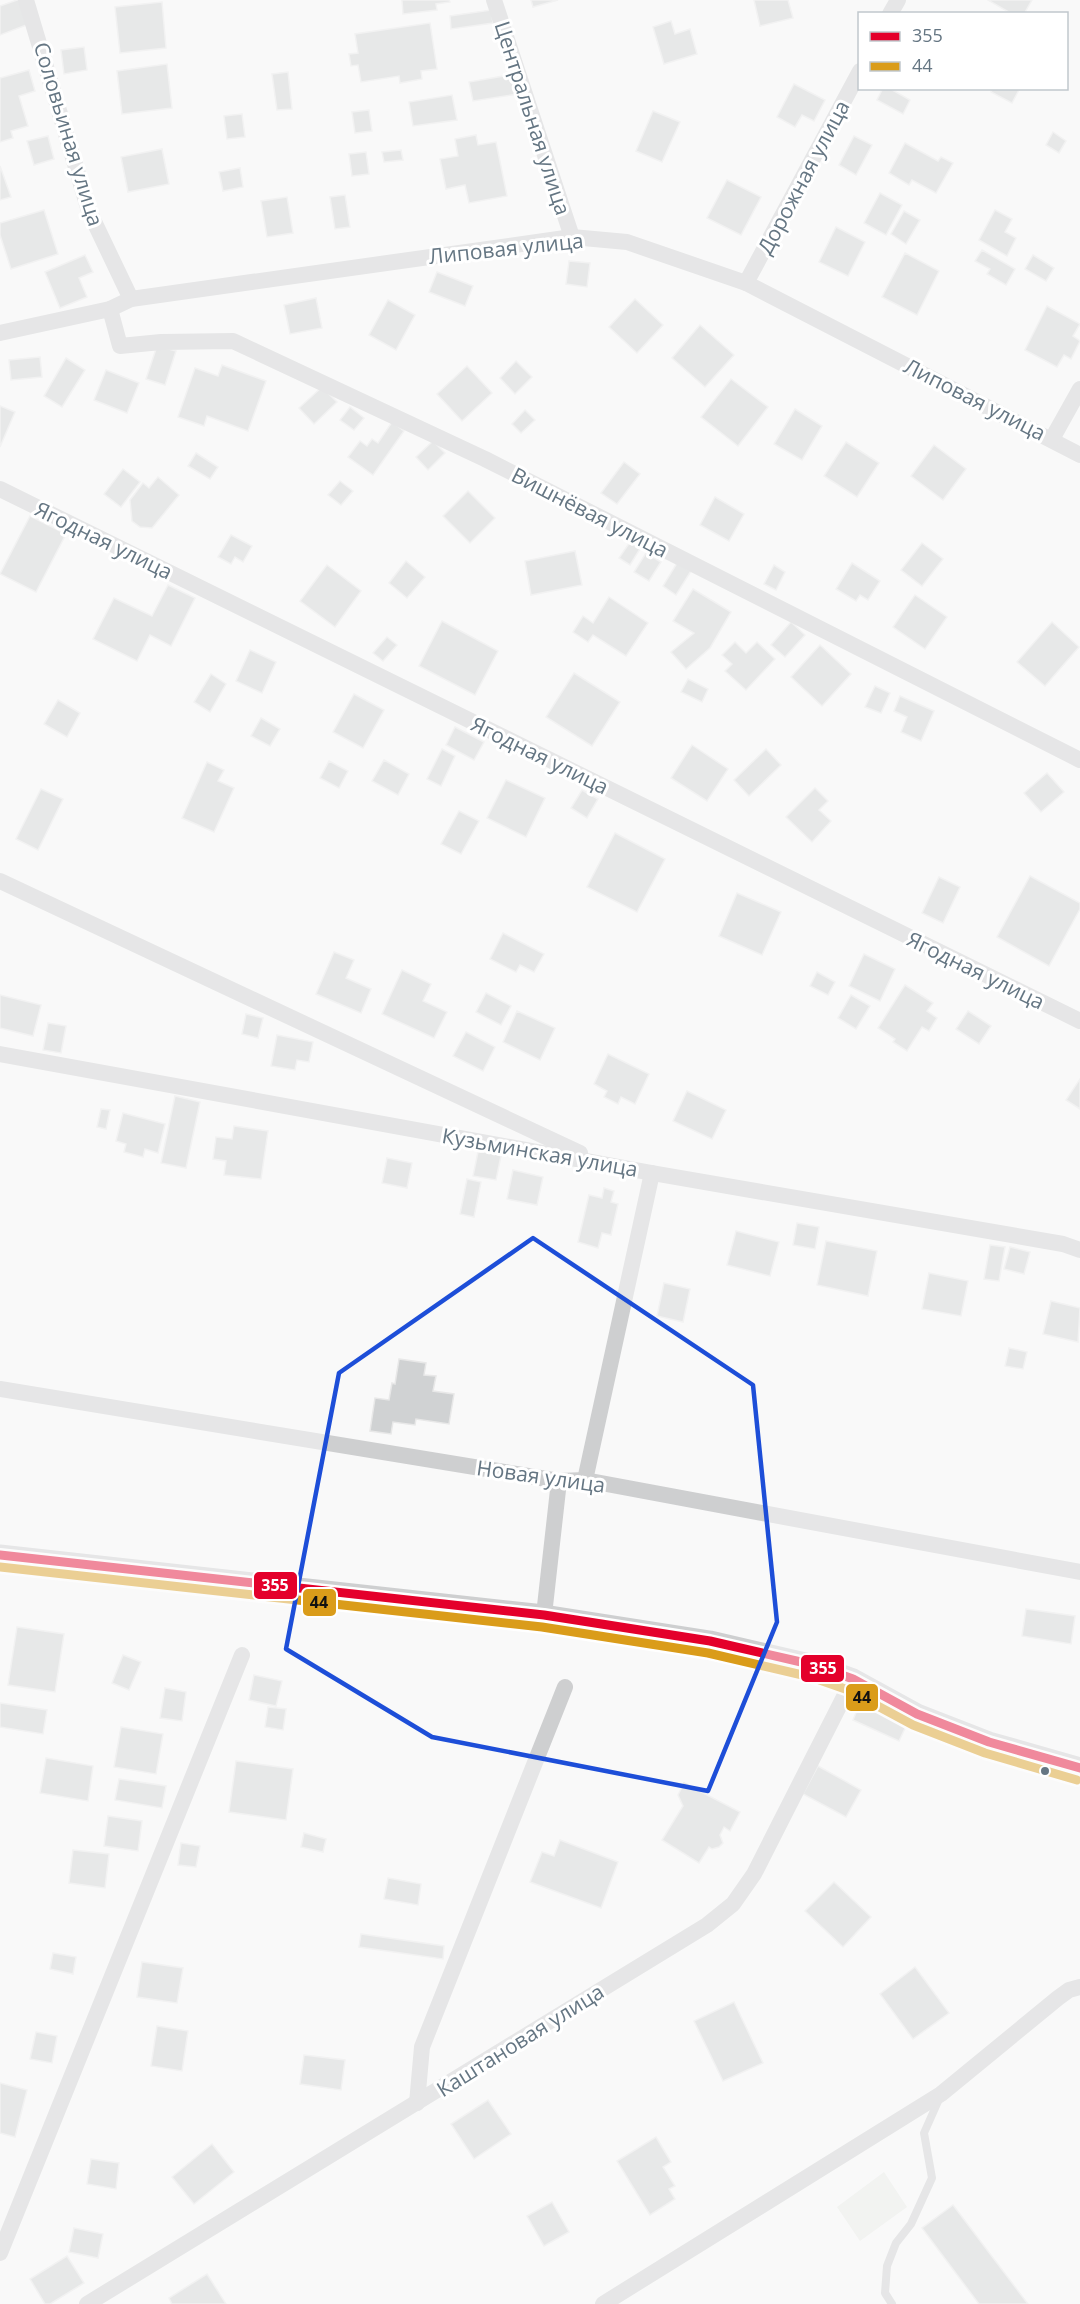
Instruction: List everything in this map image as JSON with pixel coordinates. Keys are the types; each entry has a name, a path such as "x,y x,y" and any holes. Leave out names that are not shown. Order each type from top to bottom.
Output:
{"street":[{"name":"Соловьиная улица","path":"26,0 89,211 131,299"},
{"name":"Центральная улица","path":"494,0 572,237"},
{"name":"Дорожная улица","path":"746,283 858,75"},
{"name":"Липовая улица","path":"0,333 110,309 131,299 572,237 627,242 746,283 1080,455"},
{"name":"Вишнёвая улица","path":"110,309 120,346 161,342 233,341 485,459 1080,760"},
{"path":"1052,439 1080,389"},
{"name":"Ягодная улица","path":"0,489 1080,1021"},
{"path":"0,881 602,1163"},
{"name":"Кузьминская улица","path":"0,1054 652,1173 1063,1244 1080,1250"},
{"path":"585,1480 652,1173"},
{"name":"Новая улица","path":"0,1389 559,1481 585,1480 1080,1572"},
{"path":"544,1615 559,1481"},
{"path":"0,1555 544,1615 710,1641 814,1665 853,1679 917,1714 988,1742 1080,1768"},
{"path":"0,2253 242,1655"},
{"name":"Каштановая улица","path":"87,2304 707,1925 733,1904 754,1874 853,1679"},
{"path":"417,2103 422,2047 565,1687"},
{"path":"603,2304 941,2094 1058,1998 1069,1990 1080,1987"}],"lane":[{"path":"892,2304 885,2293 886,2266 896,2242 911,2224 932,2178 924,2133 941,2094"}],"highlighted area":[{"path":"533,1238 753,1385 777,1622 708,1791 432,1737 286,1649 339,1373"}],"shaded area":[{"path":"884,2172 907,2207 860,2241 837,2207"}],"building":[{"path":"20,0 29,24 0,35 0,6"},
{"path":"402,0 449,0 450,2 436,4 437,10 403,14"},
{"path":"531,0 558,0 533,7"},
{"path":"754,0 788,0 793,18 760,26"},
{"path":"988,0 1032,0 1025,12 1009,12"},
{"path":"162,2 166,48 120,53 115,7"},
{"path":"491,10 493,23 451,29 450,16"},
{"path":"671,21 675,34 690,29 697,54 664,64 653,27"},
{"path":"430,23 437,69 421,71 422,79 400,83 399,76 361,82 358,65 351,66 349,54 358,53 355,34"},
{"path":"84,47 87,70 64,74 61,50"},
{"path":"167,64 172,108 122,114 117,71"},
{"path":"29,70 35,91 19,96 28,126 11,131 13,138 0,142 0,78"},
{"path":"288,72 292,109 277,110 272,74"},
{"path":"515,74 518,94 473,101 469,82"},
{"path":"794,84 825,100 814,121 802,115 795,127 777,117"},
{"path":"882,90 892,90 910,100 903,114 877,100"},
{"path":"992,90 1019,90 1012,103 991,92"},
{"path":"452,95 457,120 413,126 409,102"},
{"path":"369,110 372,131 355,133 352,112"},
{"path":"653,111 680,122 662,162 636,151"},
{"path":"242,114 245,137 227,139 224,116"},
{"path":"1053,132 1066,141 1059,153 1046,145"},
{"path":"476,135 478,145 496,142 507,196 469,203 465,185 446,189 440,159 458,156 455,139"},
{"path":"48,136 54,159 34,165 27,141"},
{"path":"854,136 872,145 856,175 839,165"},
{"path":"905,143 938,161 941,157 953,163 936,193 912,180 909,185 889,173"},
{"path":"162,149 169,184 128,192 121,157"},
{"path":"401,150 403,160 384,162 382,152"},
{"path":"366,152 369,174 352,176 349,154"},
{"path":"0,166 11,197 0,200"},
{"path":"240,168 243,187 223,191 219,172"},
{"path":"727,180 761,197 741,235 707,218"},
{"path":"880,193 902,205 886,235 864,223"},
{"path":"345,195 350,227 335,229 330,197"},
{"path":"287,197 293,233 267,237 261,201"},
{"path":"44,210 58,254 11,269 0,235 0,223"},
{"path":"995,210 1012,219 1005,232 1016,238 1007,256 979,240"},
{"path":"904,211 920,220 906,244 891,234"},
{"path":"836,227 865,242 848,276 819,262"},
{"path":"982,250 1015,269 1006,285 987,274 990,269 975,261"},
{"path":"905,253 939,271 917,315 882,297"},
{"path":"85,255 93,272 79,278 87,297 60,308 45,272"},
{"path":"1033,255 1054,268 1046,281 1025,269"},
{"path":"569,261 590,263 587,287 566,284"},
{"path":"437,272 473,286 465,306 429,292"},
{"path":"316,298 322,328 290,334 284,305"},
{"path":"635,299 663,325 637,353 609,327"},
{"path":"388,300 415,315 396,350 369,335"},
{"path":"1047,306 1080,324 1073,336 1080,341 1071,359 1064,355 1057,367 1025,350"},
{"path":"700,325 734,355 705,387 672,358"},
{"path":"157,346 176,351 165,385 146,379"},
{"path":"40,357 42,377 11,380 9,360"},
{"path":"66,358 85,370 62,407 44,396"},
{"path":"516,361 532,377 515,394 500,378"},
{"path":"222,365 266,381 248,431 207,416 204,426 178,417 195,368 218,376"},
{"path":"467,366 492,393 462,421 437,394"},
{"path":"106,370 139,383 127,413 94,400"},
{"path":"731,379 768,407 738,446 701,417"},
{"path":"322,387 337,402 314,424 299,408"},
{"path":"0,406 15,412 0,447"},
{"path":"350,407 364,418 354,430 340,420"},
{"path":"795,409 822,426 802,460 774,444"},
{"path":"525,410 535,420 521,433 512,424"},
{"path":"392,422 404,431 373,475 348,457 360,441 367,446 372,439 378,443"},
{"path":"433,441 445,453 428,470 416,457"},
{"path":"846,442 879,463 857,497 824,476"},
{"path":"934,445 966,469 943,500 911,476"},
{"path":"196,453 218,467 210,479 188,466"},
{"path":"624,462 640,474 617,504 601,493"},
{"path":"123,469 140,482 121,507 104,494"},
{"path":"158,477 179,495 152,528 140,527 132,521 130,500 143,483 149,488"},
{"path":"340,481 353,491 341,505 328,495"},
{"path":"468,491 495,518 470,543 443,516"},
{"path":"715,497 744,514 729,541 700,525"},
{"path":"30,516 66,534 36,592 0,574"},
{"path":"231,535 252,546 243,562 235,557 231,564 218,557"},
{"path":"630,542 640,549 630,565 619,558"},
{"path":"922,543 943,559 922,586 901,570"},
{"path":"575,551 582,585 531,595 525,561"},
{"path":"646,553 661,562 649,581 634,572"},
{"path":"406,561 425,577 407,598 389,583"},
{"path":"677,563 691,571 676,595 663,586"},
{"path":"852,563 880,581 868,600 860,595 856,601 836,589"},
{"path":"327,565 361,591 335,627 300,601"},
{"path":"774,565 785,572 776,590 764,584"},
{"path":"168,585 195,598 171,646 150,635 137,661 93,639 114,598 152,616"},
{"path":"693,589 731,612 710,648 686,669 671,652 694,633 673,621"},
{"path":"915,595 947,617 925,649 893,627"},
{"path":"609,597 648,623 626,656 593,635 588,642 573,632 583,616 593,623"},
{"path":"442,621 498,651 475,695 419,666"},
{"path":"791,622 805,635 785,657 771,645"},
{"path":"1052,622 1079,647 1045,686 1017,662"},
{"path":"387,637 397,645 383,661 373,653"},
{"path":"735,642 746,653 757,642 775,659 746,690 725,671 732,664 722,655"},
{"path":"820,645 851,674 822,706 791,677"},
{"path":"250,650 276,662 262,693 236,681"},
{"path":"574,673 620,702 592,746 546,717"},
{"path":"211,674 226,684 210,712 194,702"},
{"path":"688,679 708,689 702,702 681,692"},
{"path":"875,686 890,693 881,713 865,707"},
{"path":"354,694 384,710 363,748 333,732"},
{"path":"900,696 934,711 921,741 901,732 907,717 894,711"},
{"path":"58,700 80,713 67,737 44,724"},
{"path":"261,718 280,729 270,746 251,736"},
{"path":"455,727 484,742 474,760 446,745"},
{"path":"692,745 728,769 707,801 671,778"},
{"path":"442,749 455,756 441,786 427,779"},
{"path":"766,749 781,765 749,796 734,780"},
{"path":"384,760 409,774 398,795 372,781"},
{"path":"329,761 348,771 339,788 320,778"},
{"path":"207,762 224,770 218,781 234,788 214,832 182,818"},
{"path":"1047,773 1064,792 1041,812 1024,793"},
{"path":"506,780 545,798 526,837 487,818"},
{"path":"815,788 828,801 819,810 831,821 812,842 786,817"},
{"path":"41,789 63,799 38,850 16,839"},
{"path":"582,790 598,799 587,818 571,808"},
{"path":"459,811 479,821 461,854 441,844"},
{"path":"615,833 665,859 637,912 587,887"},
{"path":"1030,876 1080,903 1080,909 1049,966 997,937"},
{"path":"939,877 960,887 943,923 922,913"},
{"path":"737,893 781,912 762,955 719,936"},
{"path":"503,933 544,954 534,972 520,965 516,972 490,959"},
{"path":"334,952 354,960 346,978 371,989 361,1013 316,994"},
{"path":"864,954 895,969 880,1001 849,986"},
{"path":"402,970 431,984 423,1001 447,1012 434,1038 382,1014"},
{"path":"817,972 835,982 828,995 810,986"},
{"path":"905,985 933,1003 927,1011 937,1018 929,1031 922,1027 907,1051 893,1042 895,1039 878,1028"},
{"path":"486,993 511,1006 501,1025 476,1012"},
{"path":"0,995 41,1005 33,1036 0,1028"},
{"path":"851,995 870,1006 856,1029 838,1018"},
{"path":"517,1011 555,1028 540,1060 503,1042"},
{"path":"968,1011 991,1026 979,1044 956,1029"},
{"path":"246,1014 263,1018 258,1038 242,1034"},
{"path":"48,1023 66,1026 61,1053 43,1050"},
{"path":"466,1032 495,1047 483,1071 453,1056"},
{"path":"277,1035 313,1042 309,1062 297,1060 295,1070 271,1066"},
{"path":"608,1054 649,1074 635,1104 621,1097 618,1104 604,1097 607,1091 594,1084"},
{"path":"1080,1079 1080,1109 1066,1100"},
{"path":"687,1091 726,1110 712,1139 673,1121"},
{"path":"175,1096 200,1102 186,1168 161,1163"},
{"path":"101,1109 110,1110 106,1129 97,1127"},
{"path":"123,1113 165,1124 158,1153 145,1149 143,1157 124,1152 126,1144 116,1141"},
{"path":"234,1126 268,1131 261,1179 224,1175 226,1161 213,1159 216,1137 232,1139"},
{"path":"479,1147 502,1151 496,1180 473,1176"},
{"path":"387,1158 412,1163 407,1188 382,1183"},
{"path":"513,1170 543,1177 537,1205 507,1199"},
{"path":"467,1179 481,1182 474,1217 460,1214"},
{"path":"604,1188 614,1191 611,1202 618,1204 611,1235 602,1233 598,1248 578,1242 589,1195 602,1198"},
{"path":"797,1223 819,1227 815,1249 793,1245"},
{"path":"736,1231 779,1242 770,1276 727,1265"},
{"path":"826,1241 877,1251 868,1296 817,1285"},
{"path":"990,1245 1005,1247 999,1281 984,1279"},
{"path":"1010,1247 1030,1252 1024,1274 1004,1269"},
{"path":"929,1273 968,1281 961,1316 922,1309"},
{"path":"664,1283 690,1289 683,1322 657,1316"},
{"path":"1051,1301 1080,1308 1078,1342 1043,1334"},
{"path":"1009,1348 1027,1352 1023,1369 1005,1366"},
{"path":"399,1359 426,1363 424,1375 436,1376 433,1391 454,1394 449,1424 416,1419 415,1425 393,1422 391,1434 370,1431 375,1398 389,1400 392,1383 395,1384"},
{"path":"1026,1609 1075,1616 1071,1644 1022,1636"},
{"path":"17,1627 64,1634 55,1692 8,1685"},
{"path":"123,1655 141,1662 129,1690 112,1683"},
{"path":"254,1675 282,1681 276,1706 249,1700"},
{"path":"165,1688 186,1692 182,1721 160,1718"},
{"path":"0,1703 47,1710 43,1734 0,1727"},
{"path":"860,1703 907,1724 899,1741 853,1720"},
{"path":"268,1707 286,1709 283,1730 265,1727"},
{"path":"121,1727 163,1734 156,1774 114,1767"},
{"path":"46,1758 93,1766 88,1801 40,1793"},
{"path":"236,1761 293,1769 286,1820 229,1812"},
{"path":"818,1766 861,1790 846,1817 803,1794"},
{"path":"119,1779 166,1786 162,1808 115,1800"},
{"path":"684,1783 740,1812 730,1831 724,1827 720,1835 723,1843 712,1849 709,1847 699,1863 662,1840 683,1806 678,1795"},
{"path":"108,1816 142,1821 138,1851 104,1846"},
{"path":"304,1833 326,1839 323,1852 301,1847"},
{"path":"560,1840 618,1862 601,1908 530,1882 542,1852 554,1856"},
{"path":"181,1843 200,1846 196,1867 178,1865"},
{"path":"73,1850 109,1854 105,1888 69,1883"},
{"path":"388,1878 421,1884 418,1905 384,1899"},
{"path":"834,1882 871,1917 843,1947 805,1911"},
{"path":"361,1934 444,1946 443,1959 359,1947"},
{"path":"53,1953 76,1957 73,1974 50,1969"},
{"path":"142,1962 183,1968 177,2003 137,1997"},
{"path":"915,1967 949,2013 913,2039 880,1994"},
{"path":"734,2002 763,2063 723,2081 694,2021"},
{"path":"157,2026 188,2031 182,2071 151,2066"},
{"path":"36,2032 57,2036 52,2063 30,2059"},
{"path":"304,2055 345,2060 341,2090 300,2084"},
{"path":"0,2083 27,2090 15,2137 0,2133"},
{"path":"488,2100 511,2134 474,2159 451,2124"},
{"path":"656,2137 671,2162 663,2167 675,2186 669,2189 675,2199 650,2215 617,2161"},
{"path":"212,2144 234,2172 194,2204 172,2177"},
{"path":"91,2159 119,2163 116,2189 87,2184"},
{"path":"552,2202 569,2232 544,2246 527,2216"},
{"path":"953,2205 1028,2304 979,2304 922,2228"},
{"path":"74,2228 103,2234 98,2258 69,2252"},
{"path":"67,2256 84,2283 50,2304 45,2304 30,2279"},
{"path":"207,2274 226,2304 172,2304 169,2298"}],"transit line":[{"name":"355","path":"0,1555 544,1615 710,1641 814,1665 853,1679 917,1714 989,1742 1080,1768"},
{"name":"44","path":"0,1567 542,1627 708,1653 811,1677 848,1690 913,1725 985,1753 1077,1780"}]}
